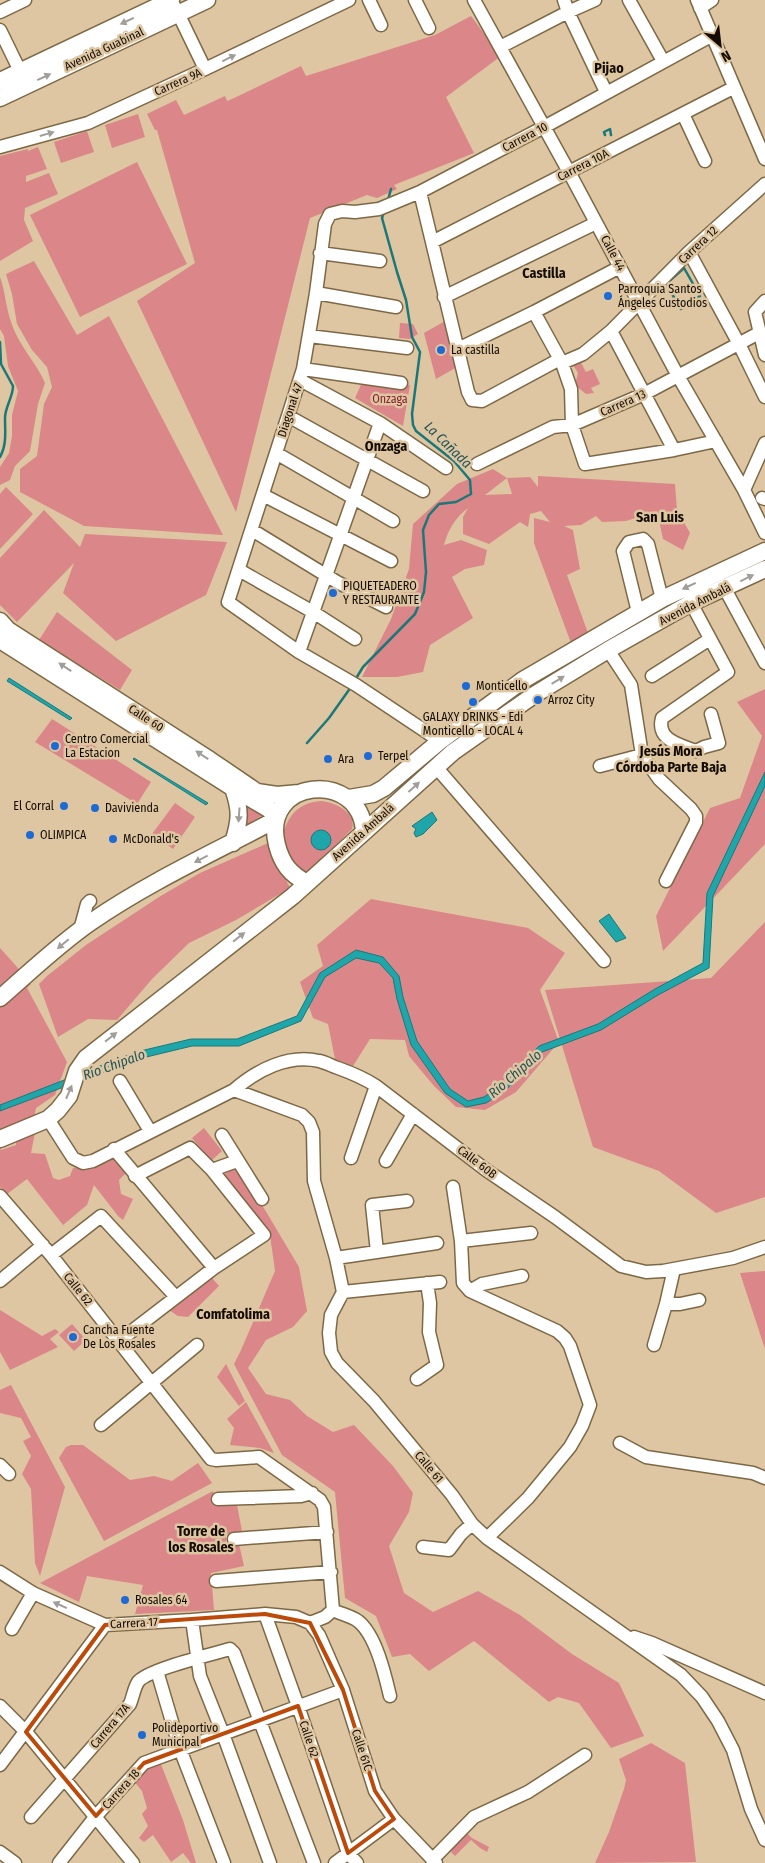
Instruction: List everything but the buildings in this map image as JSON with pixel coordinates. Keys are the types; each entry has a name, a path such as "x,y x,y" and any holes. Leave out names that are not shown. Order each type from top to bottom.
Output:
{"main road":[{"name":"Avenida Guabinal","path":"0,81 174,4 207,0"},
{"name":"Avenida Guabinal","path":"0,98 174,4"},
{"name":"Avenida Ambalá","path":"349,798 373,794 384,788 440,741 522,680 662,599 765,551"},
{"name":"Avenida Ambalá","path":"53,1115 69,1096 77,1071 86,1058 307,883 453,752 534,695 608,650 691,603 765,569"},
{"name":"Calle 60","path":"0,621 8,630 257,792 277,795 299,793"},
{"name":"Calle 60","path":"0,640 276,817"},
{"path":"232,788 239,806 237,829 233,843"},
{"path":"0,998 80,930 113,907 154,883 233,843 276,817 283,805 299,793 308,790 328,790 349,798 363,818 364,830"},
{"path":"276,817 276,841 282,860 290,872 307,883"},
{"path":"0,1139 53,1115"}],"street":[{"path":"0,12 25,0"},
{"name":"Carrera 9A","path":"0,148 88,123 349,0"},
{"path":"369,0 381,25"},
{"path":"415,0 430,28"},
{"name":"Calle 44","path":"474,0 678,376 744,490 765,533"},
{"path":"497,42 566,6 595,0"},
{"path":"630,0 663,61"},
{"path":"712,0 698,4 765,159"},
{"path":"174,4 206,69"},
{"path":"566,6 606,92"},
{"path":"0,30 20,71"},
{"name":"Carrera 10","path":"330,214 342,211 355,212 379,209 420,192 711,36"},
{"name":"Carrera 10A","path":"432,242 733,88"},
{"path":"683,114 705,161"},
{"name":"Carrera 12","path":"458,349 468,392 472,400 482,401 561,361 583,354 611,331 689,252 765,184"},
{"path":"420,192 458,349 620,267"},
{"name":"Diagonal 47","path":"299,652 228,602 302,374 316,293 324,224 330,214"},
{"path":"444,297 596,223"},
{"path":"689,252 739,344 765,397"},
{"path":"320,253 380,261"},
{"path":"316,293 396,307"},
{"path":"765,301 754,312 762,334 765,355"},
{"path":"534,312 561,361 571,389 572,425 585,464 674,450 716,441"},
{"path":"611,331 674,450"},
{"name":"Carrera 13","path":"477,464 553,427 572,425 644,394 739,344 762,334"},
{"path":"309,336 407,348"},
{"path":"302,374 401,383"},
{"path":"302,374 380,423 446,468"},
{"path":"288,416 423,491"},
{"path":"380,423 299,652 353,684 440,741"},
{"path":"744,490 765,443"},
{"path":"276,453 393,521"},
{"path":"263,495 390,562"},
{"path":"252,530 326,575 386,607"},
{"path":"638,612 623,551 629,542 642,539 648,544 662,599"},
{"path":"239,570 313,612 355,639"},
{"path":"725,588 765,663"},
{"path":"691,603 728,672 662,718 662,729 666,738 671,742 696,751 719,743 711,714"},
{"path":"652,676 710,639"},
{"path":"608,650 631,685 642,755 659,779 696,816 696,822 666,881"},
{"path":"600,766 642,755"},
{"path":"436,767 604,961"},
{"path":"80,930 87,904 90,901"},
{"name":"Calle 60B","path":"53,1115 73,1158 83,1163 93,1161 234,1090 250,1076 275,1064 294,1060 319,1061 362,1076 486,1170 555,1217 621,1266 646,1272 674,1269"},
{"path":"120,1081 150,1131"},
{"path":"351,1158 376,1086"},
{"path":"234,1090 302,1115 309,1122 313,1132 314,1180 336,1258 343,1292 434,1282 430,1303 430,1332 437,1364 417,1379"},
{"path":"386,1162 413,1114"},
{"path":"222,1135 262,1199"},
{"path":"119,1341 214,1268 264,1235 212,1170 190,1148 135,1176"},
{"path":"114,1149 214,1268"},
{"path":"212,1170 237,1161"},
{"path":"453,1187 467,1287"},
{"name":"Calle 62","path":"0,1196 47,1250 207,1454 216,1460 259,1457 312,1493"},
{"path":"377,1252 372,1206 407,1201"},
{"path":"0,1281 101,1216 176,1297"},
{"path":"461,1241 531,1233"},
{"path":"336,1258 437,1243"},
{"path":"654,1345 674,1269 733,1258 765,1247"},
{"path":"467,1287 522,1276"},
{"path":"467,1287 557,1331 565,1338 570,1346 589,1400 589,1409 570,1447 528,1498 487,1538"},
{"name":"Calle 61","path":"343,1292 332,1313 329,1333 331,1352 337,1363 374,1401 433,1471 472,1524 487,1538 681,1675 702,1697 718,1720 733,1750 751,1810 765,1840"},
{"path":"666,1304 680,1304 699,1300"},
{"path":"101,1425 197,1345"},
{"path":"620,1443 646,1458 759,1473 765,1478"},
{"path":"218,1499 301,1496 312,1493 320,1500 324,1507 327,1532 333,1610"},
{"path":"423,1547 449,1550 460,1534 472,1524"},
{"path":"234,1539 327,1532"},
{"path":"0,1572 33,1593 104,1624"},
{"path":"216,1581 331,1572"},
{"path":"12,1628 33,1593"},
{"path":"310,1623 325,1617 333,1610"},
{"path":"333,1610 356,1620 367,1631 386,1677 390,1696"},
{"name":"Calle 62","path":"265,1614 348,1853 357,1863"},
{"name":"Carrera 17","path":"0,1764 26,1732 104,1624 265,1614 296,1617 310,1623"},
{"path":"192,1620 196,1659 200,1676 270,1863"},
{"name":"Calle 61C","path":"310,1623 319,1635 343,1690 375,1791 394,1819 434,1861"},
{"path":"622,1634 652,1643 765,1694"},
{"name":"Carrera 17A","path":"31,1817 130,1704 137,1683 142,1678 157,1671 230,1649 234,1653 260,1720"},
{"path":"157,1671 180,1749 219,1861"},
{"name":"Carrera 18","path":"59,1863 96,1816 144,1763 343,1690"},
{"path":"0,1706 26,1732 133,1863"},
{"path":"260,1720 314,1863"},
{"path":"434,1861 474,1817 528,1792 585,1755"},
{"path":"335,1863 394,1819"},
{"path":"0,1852 15,1863"}],"highlighted area":[{"path":"265,1614 310,1623 343,1690 375,1791 394,1819 348,1853 298,1706 144,1763 96,1816 26,1732 105,1625"}],"green space":[{"path":"471,16 501,56 446,97 474,153 394,185 397,189 377,198 367,195 310,218 236,512 137,301 195,263 157,130 155,130 147,114 176,100 184,115 225,96 227,101 232,99 301,66 306,76 435,35"},
{"path":"138,114 145,137 112,148 105,125"},
{"path":"87,131 94,152 61,163 54,142"},
{"path":"38,147 47,169 26,176 26,182 49,173 58,194 25,208 24,220 33,241 0,261 0,156 28,149 28,151"},
{"path":"137,162 187,264 80,317 30,215"},
{"path":"34,261 77,335 109,316 223,535 84,526 20,492 20,469 37,456 44,404 52,387 47,367 32,350 17,324 12,294 6,274"},
{"path":"0,277 9,317 14,330 45,383 38,404 30,451 15,466 10,480 0,485 0,467 9,453 12,436 12,415 18,391 8,366 4,336 0,329"},
{"name":"La castilla","path":"447,320 457,367 436,379 424,333"},
{"path":"400,323 413,324 418,334 410,339 399,338"},
{"path":"580,361 586,372 593,369 600,384 591,388 594,393 586,394 575,385 578,373 573,365"},
{"name":"Onzaga","path":"364,378 410,385 403,426 355,398"},
{"path":"493,469 507,478 530,477 538,487 538,476 675,484 677,510 690,533 683,550 663,539 657,511 626,521 602,522 596,516 581,525 564,526 573,530 580,569 567,575 588,633 571,643 534,543 534,518 550,522 541,511 530,514 528,527 520,522 489,544 463,534 463,517 468,508 453,524 444,545 461,540 487,550 484,565 465,569 452,577 473,618 430,645 423,672 397,677 362,677 391,619 409,569 413,524 457,484","holes":["507,478 512,494 485,495"]},
{"path":"6,487 33,514 0,549 0,494"},
{"path":"44,510 80,547 85,534 227,542 206,595 116,641 63,593 74,563 17,622 0,605 0,558"},
{"path":"57,612 132,670 120,690 39,640"},
{"path":"765,689 765,844 663,951 656,916 710,808 740,798 762,736 737,702"},
{"path":"52,719 151,782 137,804 35,742"},
{"path":"245,801 264,814 243,827"},
{"path":"313,802 332,803 348,813 353,823 352,829 309,871 304,873 294,868 282,837 287,823 295,812"},
{"path":"175,803 195,817 173,849 152,834"},
{"path":"268,843 290,888 236,920 189,943 152,979 117,1020 88,1019 58,1037 39,984 47,976 86,945 159,897 200,873"},
{"path":"371,899 528,928 565,953 540,990 559,1042 516,1092 485,1110 456,1107 434,1086 409,1056 405,1040 370,1039 353,1066 335,1059 328,1024 313,1018 300,982 323,966 317,945"},
{"path":"765,922 765,1197 716,1213 659,1171 593,1147 545,990 711,978"},
{"path":"0,948 31,984 27,988 67,1062 55,1095 36,1108 34,1118 0,1134"},
{"path":"204,1128 222,1151 211,1161 192,1138"},
{"path":"35,1133 31,1153 45,1154 53,1178 59,1180 70,1176 73,1168 89,1167 115,1155 127,1172 119,1180 121,1194 133,1199 123,1220 94,1185 87,1205 63,1225 27,1179 7,1194 0,1187 0,1146 1,1150 16,1145 16,1138"},
{"path":"233,1169 243,1173 299,1267 307,1311 293,1327 266,1340 248,1368 266,1394 290,1400 307,1416 333,1432 354,1425 393,1466 413,1493 409,1512 389,1546 404,1593 433,1612 478,1591 520,1615 572,1654 619,1683 644,1736 611,1748 579,1703 558,1697 549,1702 474,1641 429,1671 410,1654 392,1657 376,1616 345,1598 335,1492 282,1455 234,1364 275,1271 270,1235 221,1176"},
{"path":"765,1271 765,1349 740,1273"},
{"path":"212,1278 219,1286 188,1317 178,1316 169,1310"},
{"path":"0,1310 42,1336 55,1329 59,1332 50,1339 58,1347 10,1370 0,1352"},
{"name":"Cancha Fuente De Los Rosales","path":"72,1324 86,1340 74,1351 59,1335"},
{"path":"226,1364 245,1401 239,1406 217,1377"},
{"path":"11,1385 65,1487 40,1576 35,1563 31,1489 22,1474 31,1456 23,1441 31,1437 21,1418 0,1413 0,1390"},
{"path":"246,1402 274,1453 260,1448 230,1445 234,1428 227,1419"},
{"path":"83,1445 130,1480 154,1476 172,1481 198,1463 212,1483 104,1541 59,1458 66,1447"},
{"path":"213,1491 216,1506 237,1505 242,1531 226,1534 226,1546 239,1544 244,1566 211,1573 214,1610 135,1614 143,1585 87,1576 79,1602 40,1583"},
{"path":"651,1743 685,1763 696,1862 595,1863 609,1832 624,1789 626,1780 619,1759"},
{"path":"160,1762 183,1820 196,1863 191,1863 183,1853 171,1862 153,1835 144,1842 139,1838 148,1826 142,1814 147,1808 142,1791 133,1780 138,1771"},
{"path":"466,1832 472,1838 489,1847 487,1852 471,1840 455,1856 451,1852 453,1849 451,1846"}],"water":[{"path":"9,678 72,718 70,720 7,681"},
{"path":"134,758 208,803 206,805"},
{"name":"Río Chipalo","path":"765,772 765,786 713,896 709,968 658,995 601,1030 542,1052 505,1091 486,1103 466,1107 445,1093 411,1045 397,999 393,978 379,963 356,958 325,977 301,1021 239,1046 192,1046 138,1059 0,1111 0,1105 136,1052 191,1039 237,1039 297,1016 320,973 356,950 383,957 399,976 403,997 417,1041 450,1089 468,1101 484,1097 503,1084 539,1046 598,1024 655,989 703,963 707,893"},
{"path":"432,812 437,820 423,834 416,837 414,833 416,829 412,826"},
{"path":"321,830 328,833 331,840 328,847 321,850 314,847 311,840 314,833"},
{"path":"609,914 626,938 616,942 599,921"}],"waterway":[{"path":"605,135 604,132 610,129 611,135"},
{"name":"La Cañada","path":"388,200 391,189"},
{"name":"La Cañada","path":"355,680 363,667 415,614 424,592 426,572 423,530 429,515 439,504 456,502 471,494 470,480 454,461 416,431 413,425 412,414 420,352 412,337 406,300 382,218 384,212"},
{"path":"684,268 700,296 681,309 666,284 684,268"},
{"path":"0,342 1,364 13,386 5,414 5,443 0,457"},
{"name":"La Cañada","path":"307,743 329,718 351,687"}],"place":[{"name":"Parroquia Santos Ángeles Custodios","path":"608,296"},
{"name":"La castilla","path":"441,350"},
{"name":"PIQUETEADERO Y RESTAURANTE","path":"333,593"},
{"name":"Monticello","path":"466,686"},
{"name":"Arroz City","path":"538,700"},
{"name":"GALAXY DRINKS - Edi Monticello - LOCAL 4","path":"473,702"},
{"name":"Centro Comercial La Estacion","path":"55,746"},
{"name":"Terpel","path":"368,756"},
{"name":"Ara","path":"328,759"},
{"name":"El Corral","path":"64,806"},
{"name":"Davivienda","path":"95,808"},
{"name":"OLIMPICA","path":"30,835"},
{"name":"McDonald's","path":"113,839"},
{"name":"Cancha Fuente De Los Rosales","path":"73,1337"},
{"name":"Rosales 64","path":"125,1600"},
{"name":"Polideportivo Municipal","path":"142,1735"}],"district":[{"name":"Pijao","path":"609,68"},
{"name":"Castilla","path":"544,273"},
{"name":"Onzaga","path":"386,446"},
{"name":"San Luis","path":"660,517"},
{"name":"Jesús Mora Córdoba Parte Baja","path":"671,760"},
{"name":"Comfatolima","path":"233,1314"},
{"name":"Torre de los Rosales","path":"201,1539"}]}
